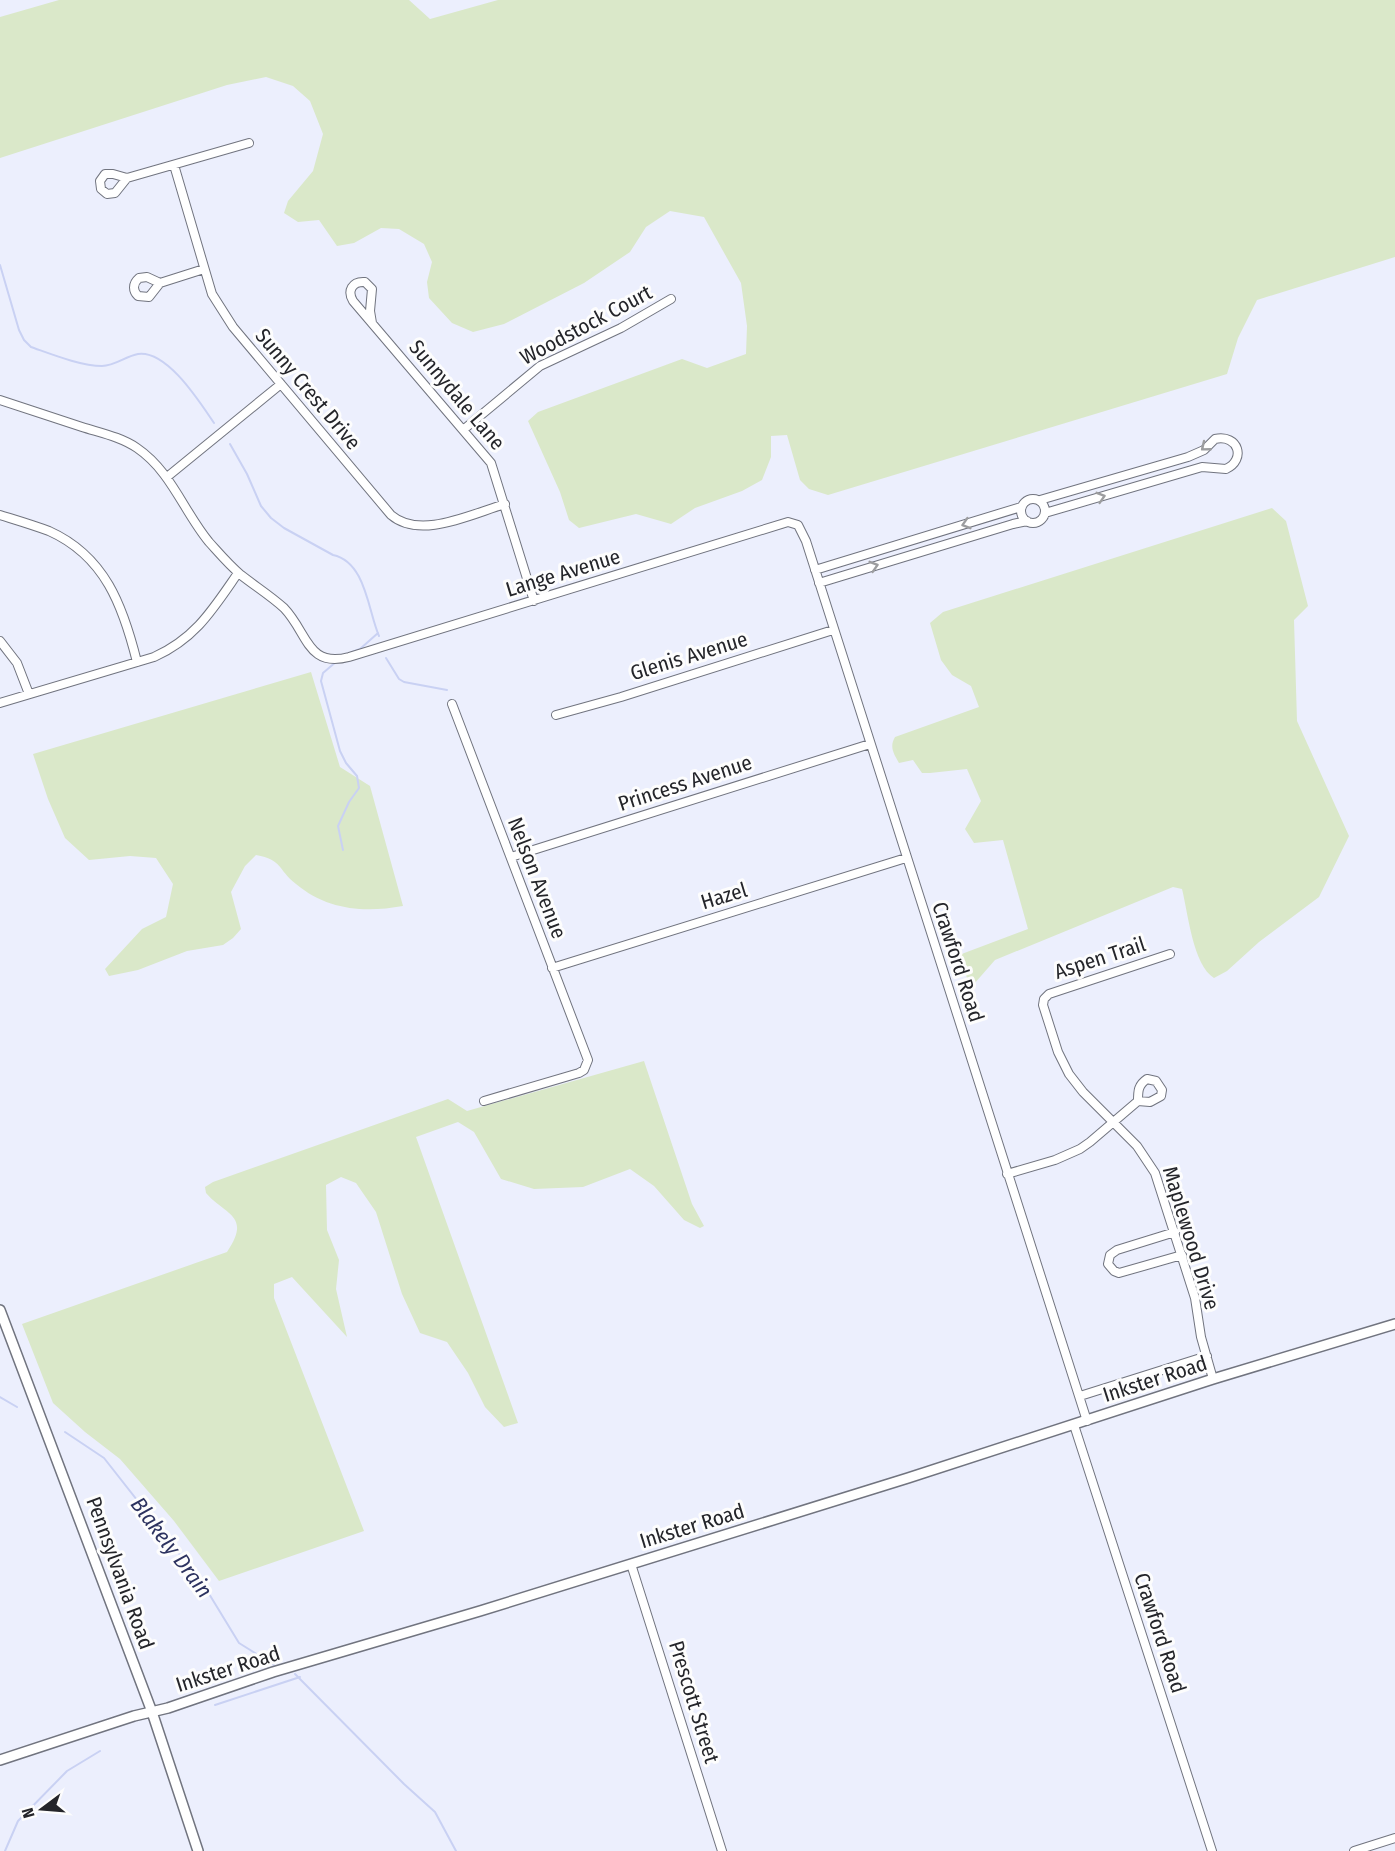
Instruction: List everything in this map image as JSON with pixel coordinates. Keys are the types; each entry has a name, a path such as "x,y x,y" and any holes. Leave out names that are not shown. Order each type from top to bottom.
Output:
{"street":[{"path":"127,178 249,143"},
{"name":"Sunny Crest Drive","path":"174,165 212,294 223,313 390,515 399,521 425,527 504,504"},
{"path":"160,283 204,269"},
{"name":"Sunnydale Lane","path":"372,323 370,311 372,289 366,283 357,282 351,288 351,298 372,323 491,463 534,601"},
{"name":"Woodstock Court","path":"463,430 540,366 621,328 672,299"},
{"path":"167,477 281,384"},
{"name":"Lange Avenue","path":"0,400 121,440 137,448 167,477 208,540 238,573 282,606 297,623 316,654 330,660 349,657 788,522"},
{"path":"819,583 1026,521 1036,523 1045,513 1191,470 1208,466 1221,469 1230,467 1237,457 1237,448 1231,440 1219,438 1211,442 1204,450 1188,457 1040,501 1030,499 1023,503 1022,507 1021,513 1026,521"},
{"path":"1188,457 1191,470"},
{"path":"1118,479 1122,491"},
{"path":"1040,501 1045,513"},
{"path":"815,570 1022,507"},
{"path":"0,515 48,531 67,541 95,565 117,598 137,662"},
{"name":"Crawford Road","path":"788,522 796,523 802,530 1087,1421"},
{"path":"922,537 926,550"},
{"path":"0,703 161,654 200,626 238,573"},
{"name":"Glenis Avenue","path":"556,715 621,697 833,630"},
{"path":"0,641 17,663 29,694"},
{"name":"Nelson Avenue","path":"452,704 586,1053 586,1065 579,1073 484,1101"},
{"name":"Princess Avenue","path":"511,857 870,744"},
{"name":"Hazel","path":"552,968 906,858"},
{"name":"Aspen Trail","path":"1044,999 1062,988 1170,954"},
{"name":"Maplewood Drive","path":"1044,999 1044,1012 1064,1065 1083,1092 1137,1146 1150,1164 1159,1183 1195,1298 1201,1337 1213,1379"},
{"path":"1007,1174 1071,1154 1090,1142 1138,1101"},
{"path":"1175,1232 1117,1250 1110,1255 1108,1264 1119,1273 1182,1255"},
{"name":"Pennsylvania Road","path":"0,1310 152,1712 198,1851"},
{"name":"Inkster Road","path":"0,1760 273,1672 631,1564 1087,1421 1213,1379 1395,1324"},
{"path":"1080,1396 1207,1356"},
{"name":"Crawford Road","path":"1074,1425 1212,1851"},
{"name":"Prescott Street","path":"631,1564 722,1851"},
{"path":"1354,1851 1395,1838"}],"green space":[{"path":"59,0 409,0 430,19 498,0 1395,0 1395,257 1257,300 1238,338 1227,374 828,495 809,489 800,480 787,435 771,436 771,457 762,480 742,491 695,508 671,524 636,514 579,528 569,520 560,492 528,421 538,412 682,359 707,368 746,354 747,326 741,283 704,217 670,211 646,227 630,252 584,283 504,324 473,332 452,323 429,298 427,282 432,262 424,244 399,229 381,228 354,243 337,246 319,220 298,222 284,213 288,201 313,171 323,134 310,101 293,86 266,77 227,85 0,158 0,17"},
{"path":"1272,508 1286,521 1308,606 1294,620 1297,721 1349,836 1319,897 1259,942 1227,971 1214,978 1201,962 1196,950 1182,889 1173,887 995,960 974,984 967,978 959,955 1028,929 1003,840 974,843 965,829 981,801 967,769 922,773 913,760 899,763 893,750 892,744 895,737 979,707 971,686 952,675 941,660 930,623 943,612"},
{"path":"311,672 340,767 370,786 403,906 360,909 333,904 308,893 290,879 276,862 256,855 245,866 231,892 241,929 233,938 223,945 187,951 138,970 109,976 105,969 142,929 166,917 173,884 156,858 130,856 89,860 65,838 48,799 33,754"},
{"path":"644,1061 692,1204 704,1226 700,1228 684,1220 654,1186 630,1169 583,1187 534,1189 501,1179 474,1132 458,1122 416,1137 518,1423 504,1427 485,1407 468,1373 447,1342 420,1333 402,1294 376,1212 356,1183 341,1177 326,1185 327,1230 339,1260 336,1289 347,1337 292,1277 274,1284 274,1298 364,1531 219,1581 174,1521 120,1459 53,1403 22,1324 227,1252 234,1240 237,1230 236,1223 228,1212 206,1193 205,1187 213,1182 448,1099 467,1111"}],"waterway":[{"path":"0,265 19,330 31,347 66,359 102,366 138,354 149,355 171,368 200,402 214,423"},
{"path":"230,444 261,506 271,518 284,528 344,559 353,567 364,589 379,636"},
{"path":"352,652 360,649 378,633"},
{"path":"386,658 399,679 404,682 447,690"},
{"path":"337,661 323,673 321,681 340,751 357,776 359,788 349,802 338,826 343,850"},
{"name":"Blakely Drain","path":"0,1397 17,1407"},
{"name":"Blakely Drain","path":"65,1432 104,1458 203,1584 239,1643 274,1665"},
{"name":"Blakely Drain","path":"295,1674 404,1784 435,1812 456,1851"},
{"path":"215,1705 300,1677"},
{"path":"5,1851 18,1821 67,1771 100,1751"}]}
